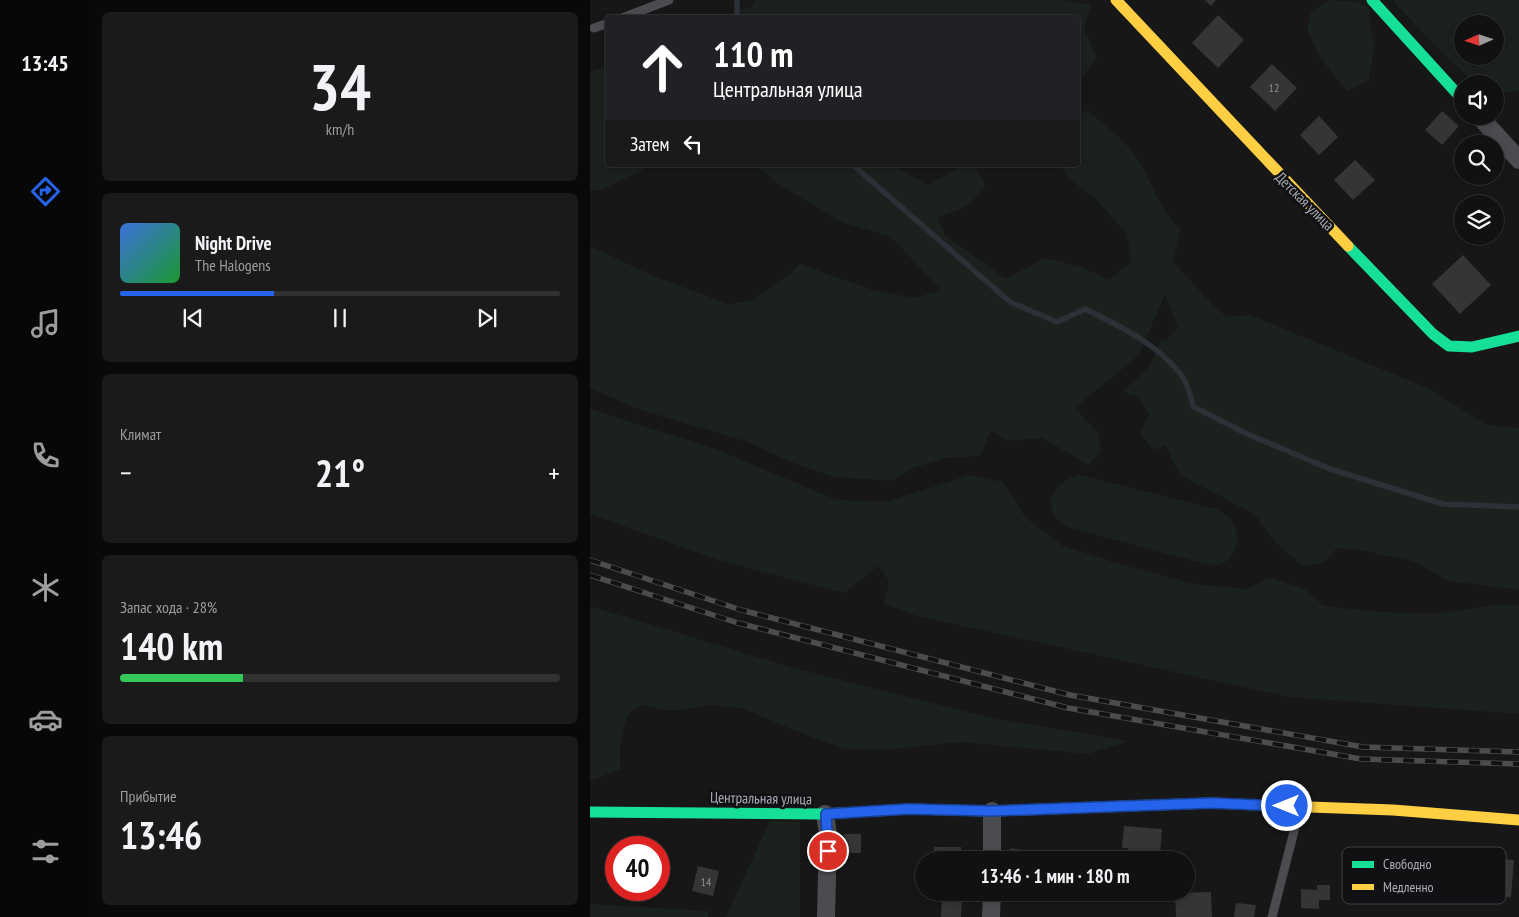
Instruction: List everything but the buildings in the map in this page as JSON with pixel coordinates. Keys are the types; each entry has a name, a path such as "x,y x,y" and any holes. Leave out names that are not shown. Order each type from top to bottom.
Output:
{"street":[{"name":"Детская улица","path":"1116,0 1273,168 1434,334 1449,346 1472,347 1519,336"},
{"path":"1372,0 1454,90"},
{"path":"1487,125 1519,160"},
{"name":"Центральная улица","path":"590,812 826,814 908,809 992,811 1211,803 1274,807 1301,805 1519,820"},
{"path":"992,811 992,851"},
{"path":"826,814 828,835 826,917"},
{"path":"991,917 992,901"}],"lane":[{"path":"630,15 669,0"},
{"path":"594,28 605,24"},
{"path":"1272,917 1301,805"}],"shaded area":[{"path":"755,0 1064,0 1091,5 1084,28 1097,58 1080,79 1080,15 726,15 751,7"},
{"path":"1330,0 1359,2 1370,9 1370,27 1375,44 1369,80 1347,91 1321,59 1307,30 1311,11"},
{"path":"1393,0 1519,0 1519,91 1504,92 1504,75 1466,75 1456,65 1504,65 1504,15 1454,15 1454,63"},
{"path":"605,67 605,167 644,167 641,171 601,190 590,190 590,72"},
{"path":"1086,110 1108,127 1134,154 1168,215 1181,230 1173,262 1213,305 1227,317 1250,315 1430,389 1487,425 1519,428 1519,590 1449,581 1413,561 1359,550 1337,548 1325,562 1304,567 1276,543 1254,514 1180,475 1165,445 1154,450 1140,434 1149,414 1139,397 1122,392 1148,368 1162,338 1165,342 1178,327 1165,294 1139,355 1075,408 1098,433 1101,452 1088,465 1043,438 1007,441 991,431 980,456 946,458 913,468 892,481 834,477 786,460 748,442 638,409 590,388 590,246 649,274 728,304 753,300 786,277 800,264 876,291 915,298 941,290 891,237 841,222 776,182 758,167 896,167 928,185 960,167 975,167 986,186 968,206 938,217 945,235 1006,279 1045,258 1081,267 1110,280 1131,261 1127,234 1097,200 1070,179 1061,167 1080,167 1080,114"},
{"path":"590,409 716,449 837,500 887,502 969,475 1003,482 1025,517 1061,545 1116,563 1195,584 1247,589 1269,577 1305,589 1324,606 1380,612 1433,614 1504,604 1519,606 1519,714 1289,697 917,616 884,604 889,581 878,566 844,593 721,561 590,514"},
{"path":"1080,475 1216,509 1228,517 1234,524 1237,541 1234,552 1221,564 1205,564 1067,527 1058,520 1053,512 1051,505 1052,497 1055,490 1061,484"},
{"path":"590,606 794,668 996,719 1128,741 1088,754 961,742 884,750 844,749 742,708 706,705 682,710 663,710 644,705 629,712 621,740 621,769 590,781"},
{"path":"770,821 800,822 800,917 726,917"},
{"path":"590,904 709,911 708,917 590,917"}],"waterway":[{"path":"737,0 737,15"},
{"path":"855,167 1010,302 1057,322 1085,309 1137,336 1172,364 1183,378 1194,407 1245,433 1330,469 1443,504 1519,507"}],"railway":[{"path":"590,560 741,610 1070,695 1363,747 1519,752"},
{"path":"590,575 738,623 1068,708 1361,759 1519,764"}],"traffic: fast":[{"path":"1372,0 1454,90"},
{"path":"1348,246 1433,334 1449,346 1472,347 1519,336"},
{"path":"590,812 825,814 908,809 992,811 1211,803 1282,806"}],"traffic: slow":[{"path":"1116,0 1348,246"},
{"path":"1282,806 1393,810 1519,820"}],"route":[{"path":"828,851 826,814 908,809 992,811 1211,803 1274,807 1287,806"}]}
